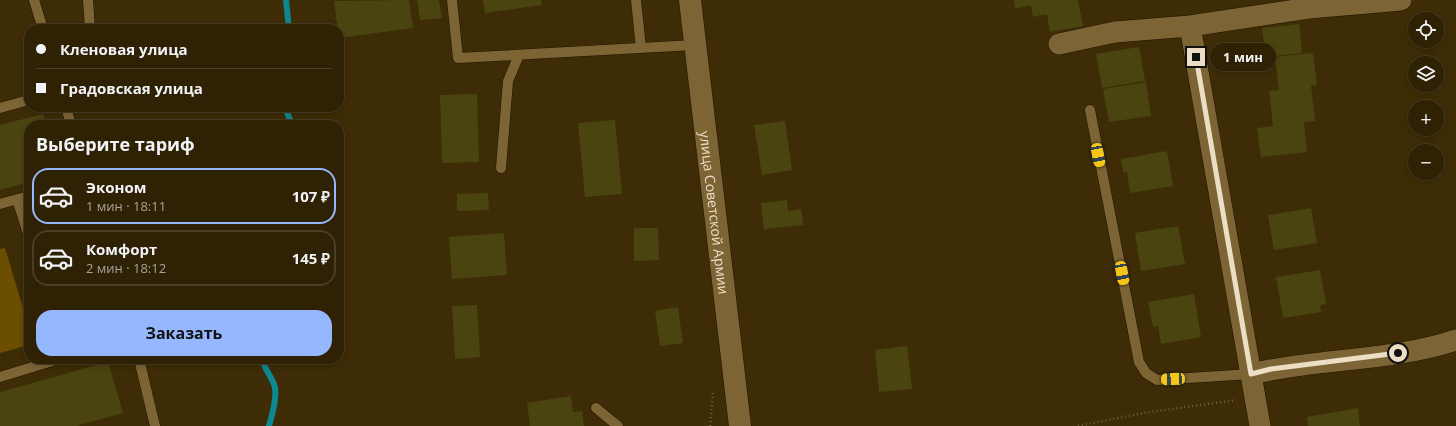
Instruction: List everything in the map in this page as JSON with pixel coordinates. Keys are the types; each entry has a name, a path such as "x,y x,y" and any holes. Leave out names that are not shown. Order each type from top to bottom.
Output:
{"street":[{"name":"улица Советской Армии","path":"690,0 694,45 740,426"},
{"path":"1059,44 1115,32 1190,26 1309,8 1401,0"},
{"path":"1190,26 1260,426"},
{"path":"1251,374 1271,369 1382,356 1445,344 1456,340"}],"lane":[{"path":"34,0 41,24"},
{"path":"88,0 90,24"},
{"path":"452,0 458,58 694,45"},
{"path":"636,0 641,48"},
{"path":"502,168 508,81 519,55"},
{"path":"0,108 24,101"},
{"path":"1090,110 1139,362 1146,373 1157,380 1251,374"},
{"path":"0,204 24,197"},
{"path":"17,199 24,221"},
{"path":"0,377 43,364"},
{"path":"140,364 155,426"},
{"path":"596,408 618,426"}],"path":[{"path":"1078,426 1142,413 1255,397"}],"shaded area":[{"path":"5,248 24,311 24,346 0,353 0,249"}],"building":[{"path":"409,0 413,28 344,37 344,24 337,24 334,1"},
{"path":"417,0 439,0 442,18 420,20"},
{"path":"483,0 541,0 542,5 485,13"},
{"path":"1014,0 1078,0 1083,26 1050,32 1047,14 1033,17 1031,5 1015,9"},
{"path":"1299,24 1302,53 1266,57 1262,28"},
{"path":"1139,47 1145,81 1102,88 1096,54"},
{"path":"1313,53 1317,85 1311,86 1315,121 1304,122 1307,152 1261,157 1257,128 1273,126 1269,91 1279,90 1275,57"},
{"path":"1146,82 1151,116 1109,122 1103,89"},
{"path":"477,94 479,162 442,163 440,95"},
{"path":"43,114 45,120 24,120 24,183 0,190 0,125"},
{"path":"615,120 622,194 585,197 578,123"},
{"path":"785,121 792,170 762,175 754,125"},
{"path":"1167,151 1173,186 1130,193 1127,172 1123,172 1121,159"},
{"path":"488,193 489,210 457,211 457,194"},
{"path":"787,200 788,211 801,209 803,225 764,229 761,203"},
{"path":"1311,208 1317,243 1274,250 1268,215"},
{"path":"1178,226 1185,264 1141,271 1135,233"},
{"path":"634,228 658,228 659,260 634,261"},
{"path":"504,233 507,275 452,279 449,237"},
{"path":"1320,270 1326,304 1320,305 1321,312 1283,318 1276,277"},
{"path":"1194,294 1201,337 1161,344 1158,326 1153,327 1148,302"},
{"path":"477,305 480,357 455,359 452,306"},
{"path":"678,307 683,343 660,346 655,311"},
{"path":"907,346 912,389 879,392 875,350"},
{"path":"101,364 109,364 123,413 76,426 0,426 0,392"},
{"path":"571,396 573,412 582,411 584,426 530,426 527,403"},
{"path":"1358,408 1360,426 1308,426 1307,417"}],"waterway":[{"path":"286,0 288,24"},
{"path":"287,112 290,120"},
{"path":"264,364 275,388 274,407 269,426"}],"route":[{"path":"1196,57 1251,374 1271,369 1398,353"}]}
